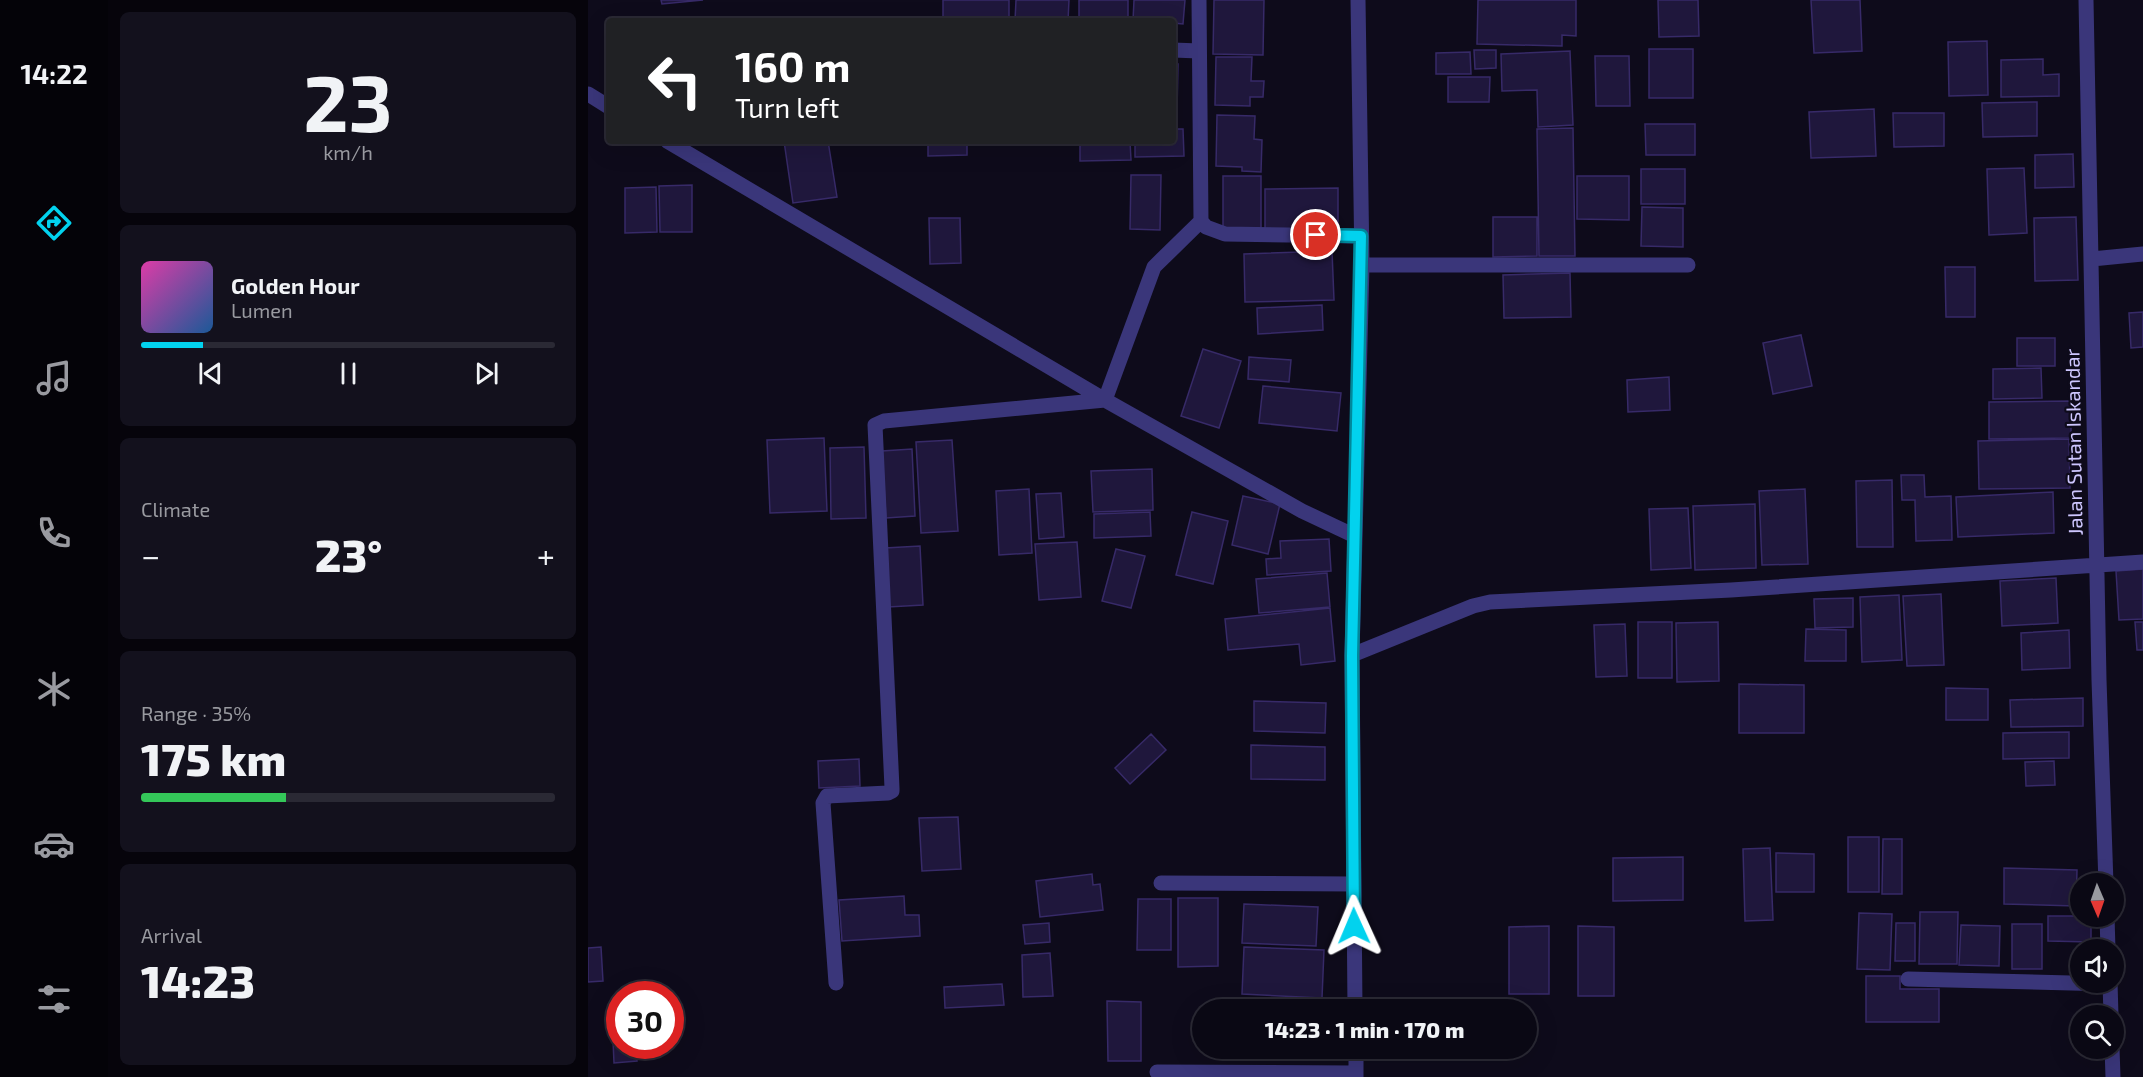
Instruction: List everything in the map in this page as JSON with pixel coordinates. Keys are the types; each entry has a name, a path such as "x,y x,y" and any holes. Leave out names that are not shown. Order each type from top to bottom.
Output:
{"street":[{"path":"1199,0 1201,221 1206,227 1224,234 1361,236"},
{"path":"1355,999 1352,656 1362,265 1358,0"},
{"name":"Jalan Sutan Iskandar","path":"2086,0 2106,873"},
{"path":"1176,50 1199,51"},
{"path":"588,94 606,105"},
{"path":"672,144 1105,400 1302,511 1355,536"},
{"path":"1105,400 1154,267 1201,221"},
{"path":"2092,259 2143,254"},
{"path":"1362,265 1688,265"},
{"path":"836,983 824,798 831,795 892,791 875,425 884,421 1105,400"},
{"path":"1352,656 1473,606 1490,602 1731,590 2143,562"},
{"path":"1161,883 1353,884"},
{"path":"1908,980 2070,982"},
{"path":"1157,1072 1356,1075 1356,1059"},
{"path":"2112,1059 2113,1077"}],"building":[{"path":"661,0 703,0 662,4"},
{"path":"943,0 1009,0 1009,18 943,18"},
{"path":"1016,0 1069,0 1068,18 1015,18"},
{"path":"1079,0 1128,0 1128,18 1079,18"},
{"path":"1134,0 1185,0 1183,24 1176,23 1176,18 1133,18"},
{"path":"1214,0 1264,0 1263,55 1213,54"},
{"path":"1478,0 1576,0 1576,36 1562,35 1562,46 1477,44"},
{"path":"1658,0 1698,0 1699,36 1659,37"},
{"path":"1811,0 1860,0 1862,51 1814,53"},
{"path":"1987,41 1988,95 1949,96 1948,42"},
{"path":"1649,49 1693,49 1693,98 1649,98"},
{"path":"1474,50 1496,50 1496,68 1475,69"},
{"path":"1570,51 1573,125 1538,127 1537,90 1502,91 1501,54"},
{"path":"1470,52 1471,74 1436,74 1436,53"},
{"path":"1595,56 1629,56 1630,106 1596,106"},
{"path":"1216,57 1252,57 1251,81 1264,81 1263,97 1250,97 1250,106 1215,105"},
{"path":"2043,59 2043,75 2059,74 2059,96 2001,97 2001,60"},
{"path":"1176,64 1178,64 1177,111"},
{"path":"1448,77 1490,77 1489,102 1448,102"},
{"path":"2037,102 2037,136 1983,137 1982,103"},
{"path":"1874,109 1876,156 1811,158 1809,112"},
{"path":"1893,113 1944,113 1944,146 1894,147"},
{"path":"1217,115 1255,116 1254,139 1262,140 1261,172 1242,171 1242,167 1216,166"},
{"path":"1645,124 1695,124 1695,155 1646,155"},
{"path":"1573,128 1575,256 1539,256 1537,129"},
{"path":"1176,129 1183,129 1184,156 1135,157 1135,144 1176,144"},
{"path":"784,144 828,144 837,197 793,203"},
{"path":"928,144 967,144 967,155 928,156"},
{"path":"1080,144 1130,144 1131,160 1080,161"},
{"path":"2073,154 2074,187 2035,188 2035,155"},
{"path":"2024,168 2027,233 1989,235 1987,169"},
{"path":"1641,169 1685,169 1685,204 1641,204"},
{"path":"1131,175 1161,175 1160,230 1130,229"},
{"path":"1223,176 1261,176 1261,228 1223,228"},
{"path":"1577,176 1629,176 1629,220 1577,219"},
{"path":"692,185 692,232 660,232 659,186"},
{"path":"656,187 657,232 625,233 625,188"},
{"path":"1338,188 1338,230 1265,231 1265,189"},
{"path":"1642,207 1683,208 1683,247 1641,246"},
{"path":"1493,217 1537,217 1537,256 1493,257"},
{"path":"2076,217 2078,280 2035,281 2034,218"},
{"path":"929,218 960,218 961,263 930,264"},
{"path":"1332,251 1334,300 1245,302 1244,254"},
{"path":"1945,267 1975,267 1975,317 1946,317"},
{"path":"1570,273 1571,317 1504,318 1503,275"},
{"path":"1322,305 1323,330 1258,334 1257,308"},
{"path":"2143,312 2143,347 2131,348 2129,313"},
{"path":"1801,335 1812,386 1773,394 1763,343"},
{"path":"2017,338 2055,338 2055,366 2017,366"},
{"path":"1203,349 1241,361 1219,428 1181,416"},
{"path":"1249,357 1291,360 1289,382 1248,379"},
{"path":"2041,368 2042,398 1993,399 1993,369"},
{"path":"1669,377 1670,410 1628,412 1627,380"},
{"path":"1263,386 1341,393 1337,431 1259,423"},
{"path":"2071,401 2071,438 1989,439 1989,402"},
{"path":"824,438 827,511 770,513 767,440"},
{"path":"2069,439 2070,488 1979,489 1978,441"},
{"path":"952,440 958,531 921,533 916,442"},
{"path":"864,447 866,518 831,519 830,448"},
{"path":"912,449 915,516 886,518 882,451"},
{"path":"1152,469 1153,510 1093,512 1091,471"},
{"path":"1901,475 1924,475 1925,497 1951,496 1952,540 1916,541 1915,500 1902,500"},
{"path":"1892,480 1893,547 1857,547 1856,481"},
{"path":"1029,489 1032,553 999,555 996,491"},
{"path":"1805,489 1808,564 1762,565 1759,491"},
{"path":"2053,492 2054,533 1958,537 1956,497"},
{"path":"1061,493 1064,537 1039,539 1036,494"},
{"path":"1243,496 1280,504 1268,554 1232,545"},
{"path":"1755,504 1756,568 1695,570 1693,506"},
{"path":"1688,508 1691,568 1651,570 1649,509"},
{"path":"1150,512 1151,536 1094,538 1094,514"},
{"path":"1192,512 1228,521 1213,584 1176,575"},
{"path":"1329,539 1331,571 1267,575 1266,559 1281,558 1280,541"},
{"path":"1077,542 1081,597 1039,600 1035,544"},
{"path":"920,546 923,605 888,607 885,548"},
{"path":"1116,549 1145,556 1131,608 1102,601"},
{"path":"2143,569 2143,619 2119,620 2116,571"},
{"path":"1327,573 1330,607 1259,613 1256,579"},
{"path":"2056,578 2058,623 2002,626 2000,581"},
{"path":"1941,594 1944,665 1907,666 1903,596"},
{"path":"1899,595 1902,660 1862,662 1860,597"},
{"path":"1853,598 1853,627 1815,628 1814,599"},
{"path":"1330,608 1335,661 1301,665 1299,644 1228,650 1225,619"},
{"path":"1638,622 1672,622 1672,678 1638,678"},
{"path":"1718,622 1719,681 1677,682 1676,623"},
{"path":"2135,622 2143,622 2143,650 2137,650"},
{"path":"1625,624 1627,676 1596,677 1594,625"},
{"path":"1806,629 1846,630 1846,661 1805,661"},
{"path":"2069,630 2070,668 2022,670 2021,633"},
{"path":"1739,684 1804,685 1804,733 1739,733"},
{"path":"1946,688 1988,689 1988,720 1946,720"},
{"path":"2083,698 2083,726 2011,727 2010,700"},
{"path":"1254,701 1326,703 1325,733 1254,731"},
{"path":"2069,732 2069,758 2003,759 2003,733"},
{"path":"1151,734 1166,750 1130,784 1115,768"},
{"path":"1251,745 1325,747 1325,780 1251,779"},
{"path":"859,759 860,786 819,788 818,761"},
{"path":"2054,761 2055,785 2026,786 2025,762"},
{"path":"958,817 961,869 922,871 919,818"},
{"path":"1848,837 1879,837 1879,892 1848,892"},
{"path":"1883,839 1902,839 1902,894 1882,894"},
{"path":"1770,848 1773,920 1745,921 1743,849"},
{"path":"1776,853 1814,854 1814,892 1776,892"},
{"path":"1683,857 1683,900 1613,901 1613,858"},
{"path":"2004,868 2077,870 2077,873 2070,873 2070,906 2004,904"},
{"path":"1092,874 1093,885 1100,884 1103,910 1040,917 1036,881"},
{"path":"904,896 905,915 919,915 920,936 842,941 839,900"},
{"path":"1178,898 1218,898 1218,966 1178,967"},
{"path":"1138,899 1171,899 1171,950 1137,950"},
{"path":"1244,904 1318,907 1316,946 1242,943"},
{"path":"1920,912 1958,912 1957,964 1919,964"},
{"path":"1859,913 1892,914 1890,970 1857,969"},
{"path":"2048,916 2070,916 2070,927 2091,927 2091,939 2048,941"},
{"path":"1049,923 1050,942 1025,944 1023,925"},
{"path":"1896,923 1915,923 1915,961 1895,961"},
{"path":"2012,924 2042,924 2042,969 2012,969"},
{"path":"1961,925 2000,926 1999,966 1959,965"},
{"path":"1549,926 1549,994 1509,994 1509,927"},
{"path":"1578,926 1614,927 1614,996 1578,996"},
{"path":"601,947 603,981 588,982 588,948"},
{"path":"1244,947 1324,950 1322,998 1242,994"},
{"path":"1050,953 1053,996 1023,997 1022,955"},
{"path":"1866,976 1900,976 1900,989 1939,989 1939,1022 1866,1022"},
{"path":"1002,984 1004,1005 945,1008 944,987"},
{"path":"1107,1001 1141,1002 1141,1061 1108,1061"},
{"path":"614,1059 637,1059 637,1061 614,1063"}],"route":[{"path":"1316,235 1361,236 1352,656 1354,926"}]}
